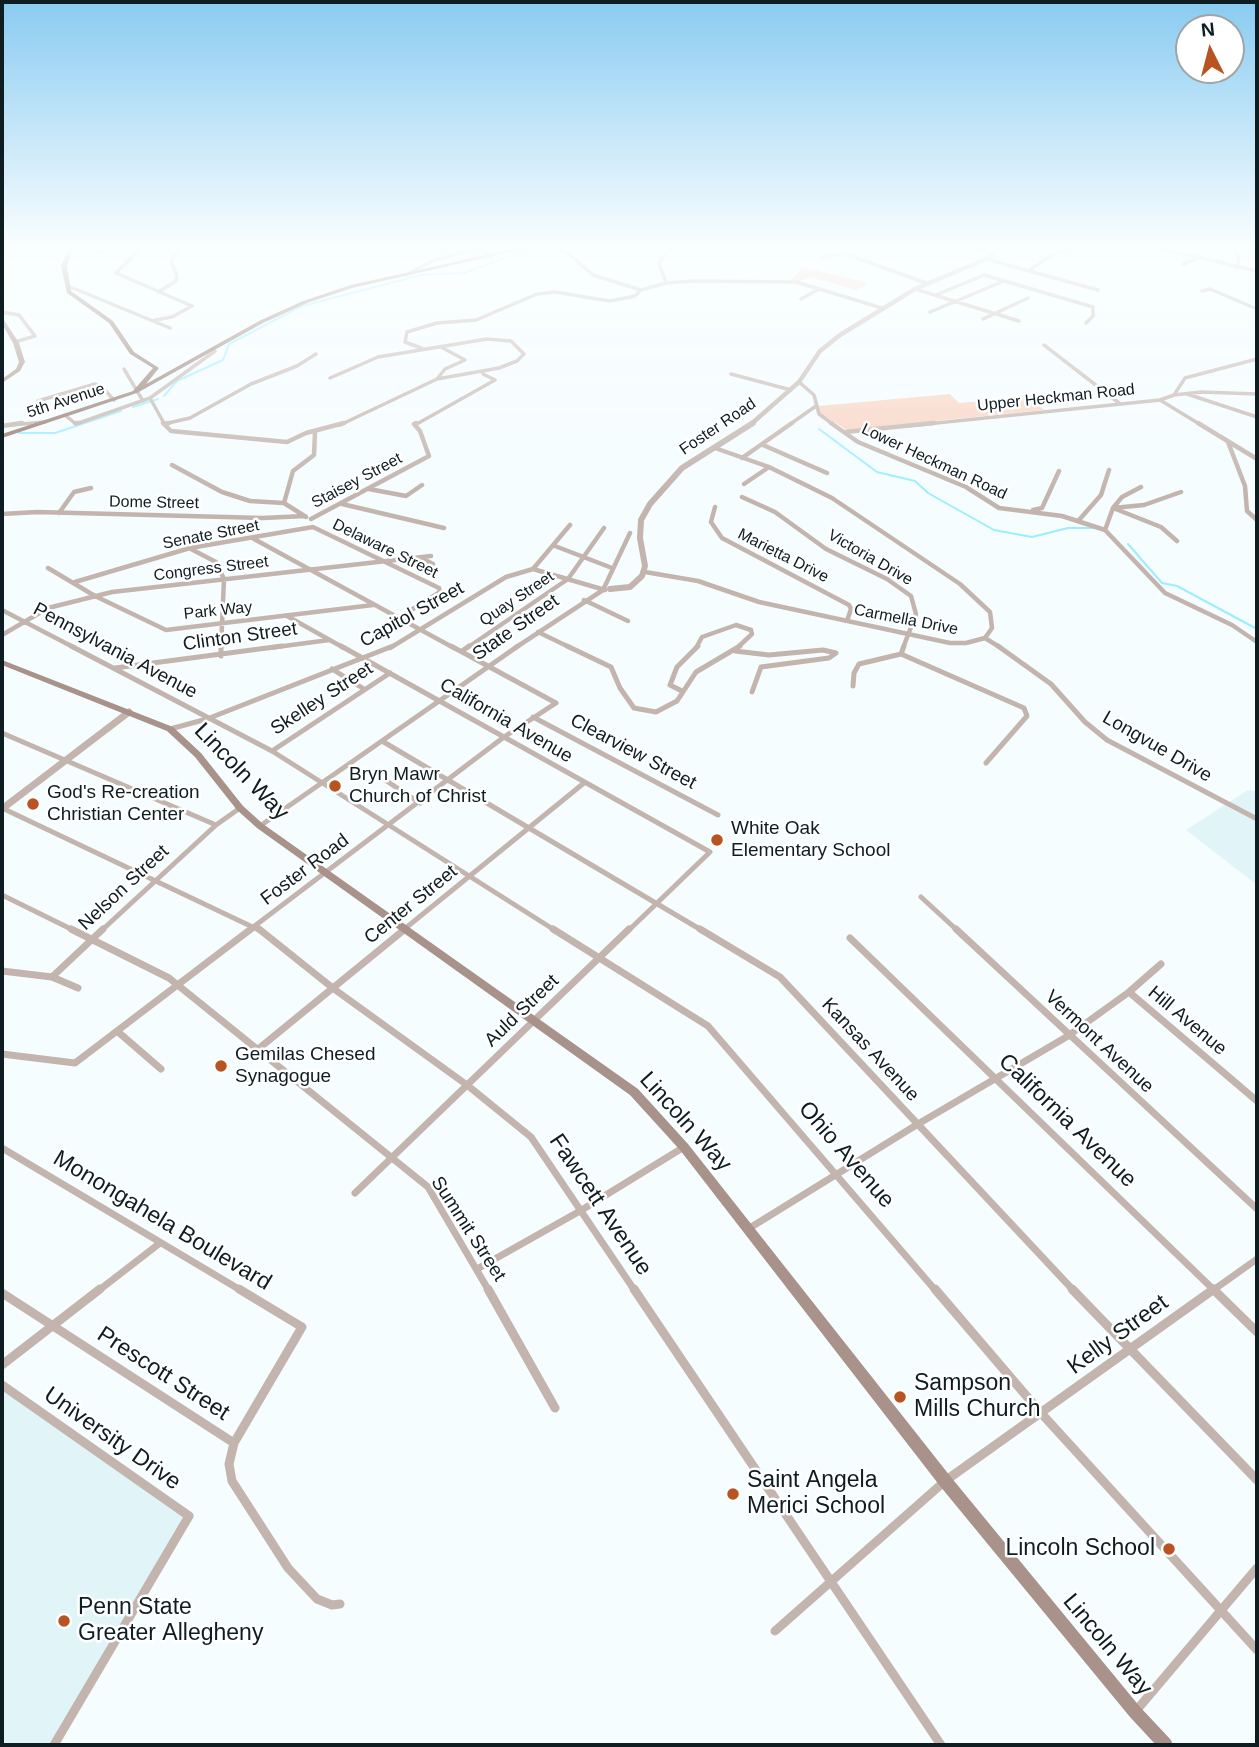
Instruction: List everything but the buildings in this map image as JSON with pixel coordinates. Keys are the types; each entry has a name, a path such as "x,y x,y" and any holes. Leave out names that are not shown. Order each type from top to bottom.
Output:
{"main road":[{"path":"2,381 14,374 20,366 20,354 8,330"},
{"path":"116,330 132,353 156,368 137,386 135,392"},
{"name":"5th Avenue","path":"2,436 135,392 248,330"},
{"name":"Lincoln Way","path":"2,662 170,730 198,755 240,808 260,826 404,930 535,1019 634,1092 684,1147 945,1481 1135,1712 1166,1745"}],"street":[{"path":"15,342 35,335 31,330"},
{"path":"415,330 407,332 405,340 408,345 426,349"},
{"name":"Foster Road","path":"645,572 639,528 644,513 675,473 756,421 799,382 827,344 849,330"},
{"path":"151,400 164,424 172,431 287,442 335,427 427,381 481,373 517,361 524,354 511,341 487,339 369,360 330,378"},
{"path":"1044,345 1119,403"},
{"path":"437,379 445,369 465,359 441,347"},
{"path":"66,416 76,424 151,400 215,351 211,351"},
{"path":"164,424 190,418 251,384 297,366 316,354"},
{"name":"Upper Heckman Road","path":"845,432 1160,400 1174,395 1185,378 1257,359"},
{"path":"124,369 135,392 143,401"},
{"name":"Staisey Street","path":"311,519 429,456 420,431 414,424 495,380 481,373"},
{"path":"731,374 791,390"},
{"path":"742,458 763,445 806,410 816,406 814,395 799,382"},
{"path":"38,401 95,384 102,387 114,400"},
{"path":"1185,394 1257,417"},
{"path":"1174,395 1257,394"},
{"path":"1160,400 1257,459"},
{"name":"Lower Heckman Road","path":"816,406 819,414 868,447 966,487 991,505 1079,520 1105,530 1166,593 1232,625 1257,642"},
{"path":"2,426 45,422"},
{"path":"284,503 293,471 314,455 315,432"},
{"path":"1227,440 1245,486 1247,511 1257,520"},
{"path":"763,445 827,473"},
{"name":"Carmella Drive","path":"645,572 698,581 759,602 950,643 966,643 985,638 992,628 993,618 985,605 960,584 832,498 769,467 715,447"},
{"path":"172,465 222,492 250,501 284,503 311,519 314,522 313,527"},
{"path":"744,484 769,467"},
{"path":"1079,520 1101,495 1109,470"},
{"path":"1020,511 1042,508 1059,471"},
{"path":"369,489 406,496 422,485"},
{"path":"1105,530 1113,508 1122,497 1141,487"},
{"path":"59,513 74,492 91,488"},
{"path":"1113,508 1144,505 1181,492"},
{"name":"Victoria Drive","path":"742,497 775,512 826,548 887,579 911,596 916,614 901,654"},
{"path":"342,504 444,528"},
{"name":"Marietta Drive","path":"715,507 711,522 722,538 849,605 851,609 846,621"},
{"path":"1113,508 1161,527 1177,541"},
{"name":"Dome Street","path":"2,514 263,518 305,516"},
{"name":"Capitol Street","path":"170,730 207,719 392,648 506,577 533,569 570,525"},
{"name":"Senate Street","path":"75,582 190,548 313,527"},
{"name":"Delaware Street","path":"313,527 439,588 440,592 400,617"},
{"name":"Quay Street","path":"462,651 568,579 604,528"},
{"path":"607,589 612,568 630,533"},
{"path":"254,538 488,666"},
{"path":"555,546 612,568"},
{"path":"190,548 216,562 224,579 221,656"},
{"name":"Congress Street","path":"2,635 48,608 95,596 431,556"},
{"path":"419,557 433,564"},
{"name":"Park Way","path":"48,568 95,596 166,630 375,605"},
{"path":"533,569 607,589 630,587 645,572"},
{"name":"State Street","path":"260,826 584,600 607,589"},
{"path":"584,600 628,621"},
{"name":"Pennsylvania Avenue","path":"2,610 272,751 322,782"},
{"name":"California Avenue","path":"287,616 710,852"},
{"path":"538,632 611,667 620,688 634,708 656,712 677,701 696,672 733,650 752,634 747,628 736,625 702,637 700,644 677,667 670,685 682,691"},
{"name":"Longvue Drive","path":"985,638 1025,663 1051,684 1085,722 1107,740 1257,819"},
{"name":"Clinton Street","path":"113,668 329,640"},
{"path":"733,650 769,655 835,651 835,655 829,658 761,667 752,692"},
{"path":"853,686 854,673 859,664 901,654 1024,708 1027,716 986,763"},
{"name":"Foster Road","path":"2,1054 75,1063 450,781 504,737 556,703 488,666"},
{"path":"332,670 364,689"},
{"name":"Skelley Street","path":"272,751 390,673"},
{"path":"2,808 129,712"},
{"name":"Clearview Street","path":"533,717 718,814"},
{"path":"2,733 216,825"},
{"name":"Kansas Avenue","path":"382,741 780,978 1130,1351 1257,1480"},
{"path":"379,776 421,803"},
{"name":"Ohio Avenue","path":"322,782 708,1026 1041,1413 1257,1650"},
{"name":"Center Street","path":"257,1050 584,783"},
{"name":"Fawcett Avenue","path":"2,808 256,927 334,989 467,1085 531,1137 941,1745"},
{"name":"Nelson Street","path":"52,977 216,825 240,808"},
{"name":"Auld Street","path":"355,1193 710,852"},
{"name":"Summit Street","path":"2,895 93,938 178,985 428,1187 555,1408"},
{"name":"Vermont Avenue","path":"921,897 1257,1209"},
{"name":"California Avenue","path":"850,938 1257,1332"},
{"path":"748,1229 918,1124 1068,1036 1129,992 1161,964"},
{"path":"2,971 52,977 78,988"},
{"name":"Hill Avenue","path":"1129,992 1257,1101"},
{"path":"117,1031 161,1069"},
{"path":"477,1269 580,1211 684,1147"},
{"name":"Monongahela Boulevard","path":"2,1148 302,1327 234,1443"},
{"path":"2,1365 160,1243"},
{"name":"Kelly Street","path":"775,1631 945,1481 1257,1259"},
{"name":"Prescott Street","path":"2,1293 234,1443 229,1464 232,1481 288,1568 317,1599 332,1605 340,1604"},
{"name":"University Drive","path":"2,1385 189,1516 54,1745"},
{"path":"1135,1712 1257,1568"}],"shaded area":[{"path":"950,394 959,403 1031,397 1044,410 847,430 821,414 818,406"},
{"path":"1248,790 1257,791 1257,885 1186,830"},
{"name":"Penn State Greater Allegheny","path":"2,1385 189,1516 54,1745 2,1745"}],"waterway":[{"path":"164,396 177,381 223,360 229,344 257,330"},
{"path":"133,407 158,399"},
{"path":"19,433 55,433 121,411"},
{"path":"819,429 877,472 915,481 928,493 994,530 1032,537 1068,528 1094,528"},
{"path":"1128,544 1162,583 1177,586 1257,629"}],"place":[{"name":"Bryn Mawr Church of Christ","path":"335,786"},
{"name":"God's Re-creation Christian Center","path":"33,804"},
{"name":"White Oak Elementary School","path":"717,840"},
{"name":"Gemilas Chesed Synagogue","path":"221,1066"},
{"name":"Sampson Mills Church","path":"900,1397"},
{"name":"Saint Angela Merici School","path":"733,1494"},
{"name":"Lincoln School","path":"1169,1549"},
{"name":"Penn State Greater Allegheny","path":"64,1621"}]}
